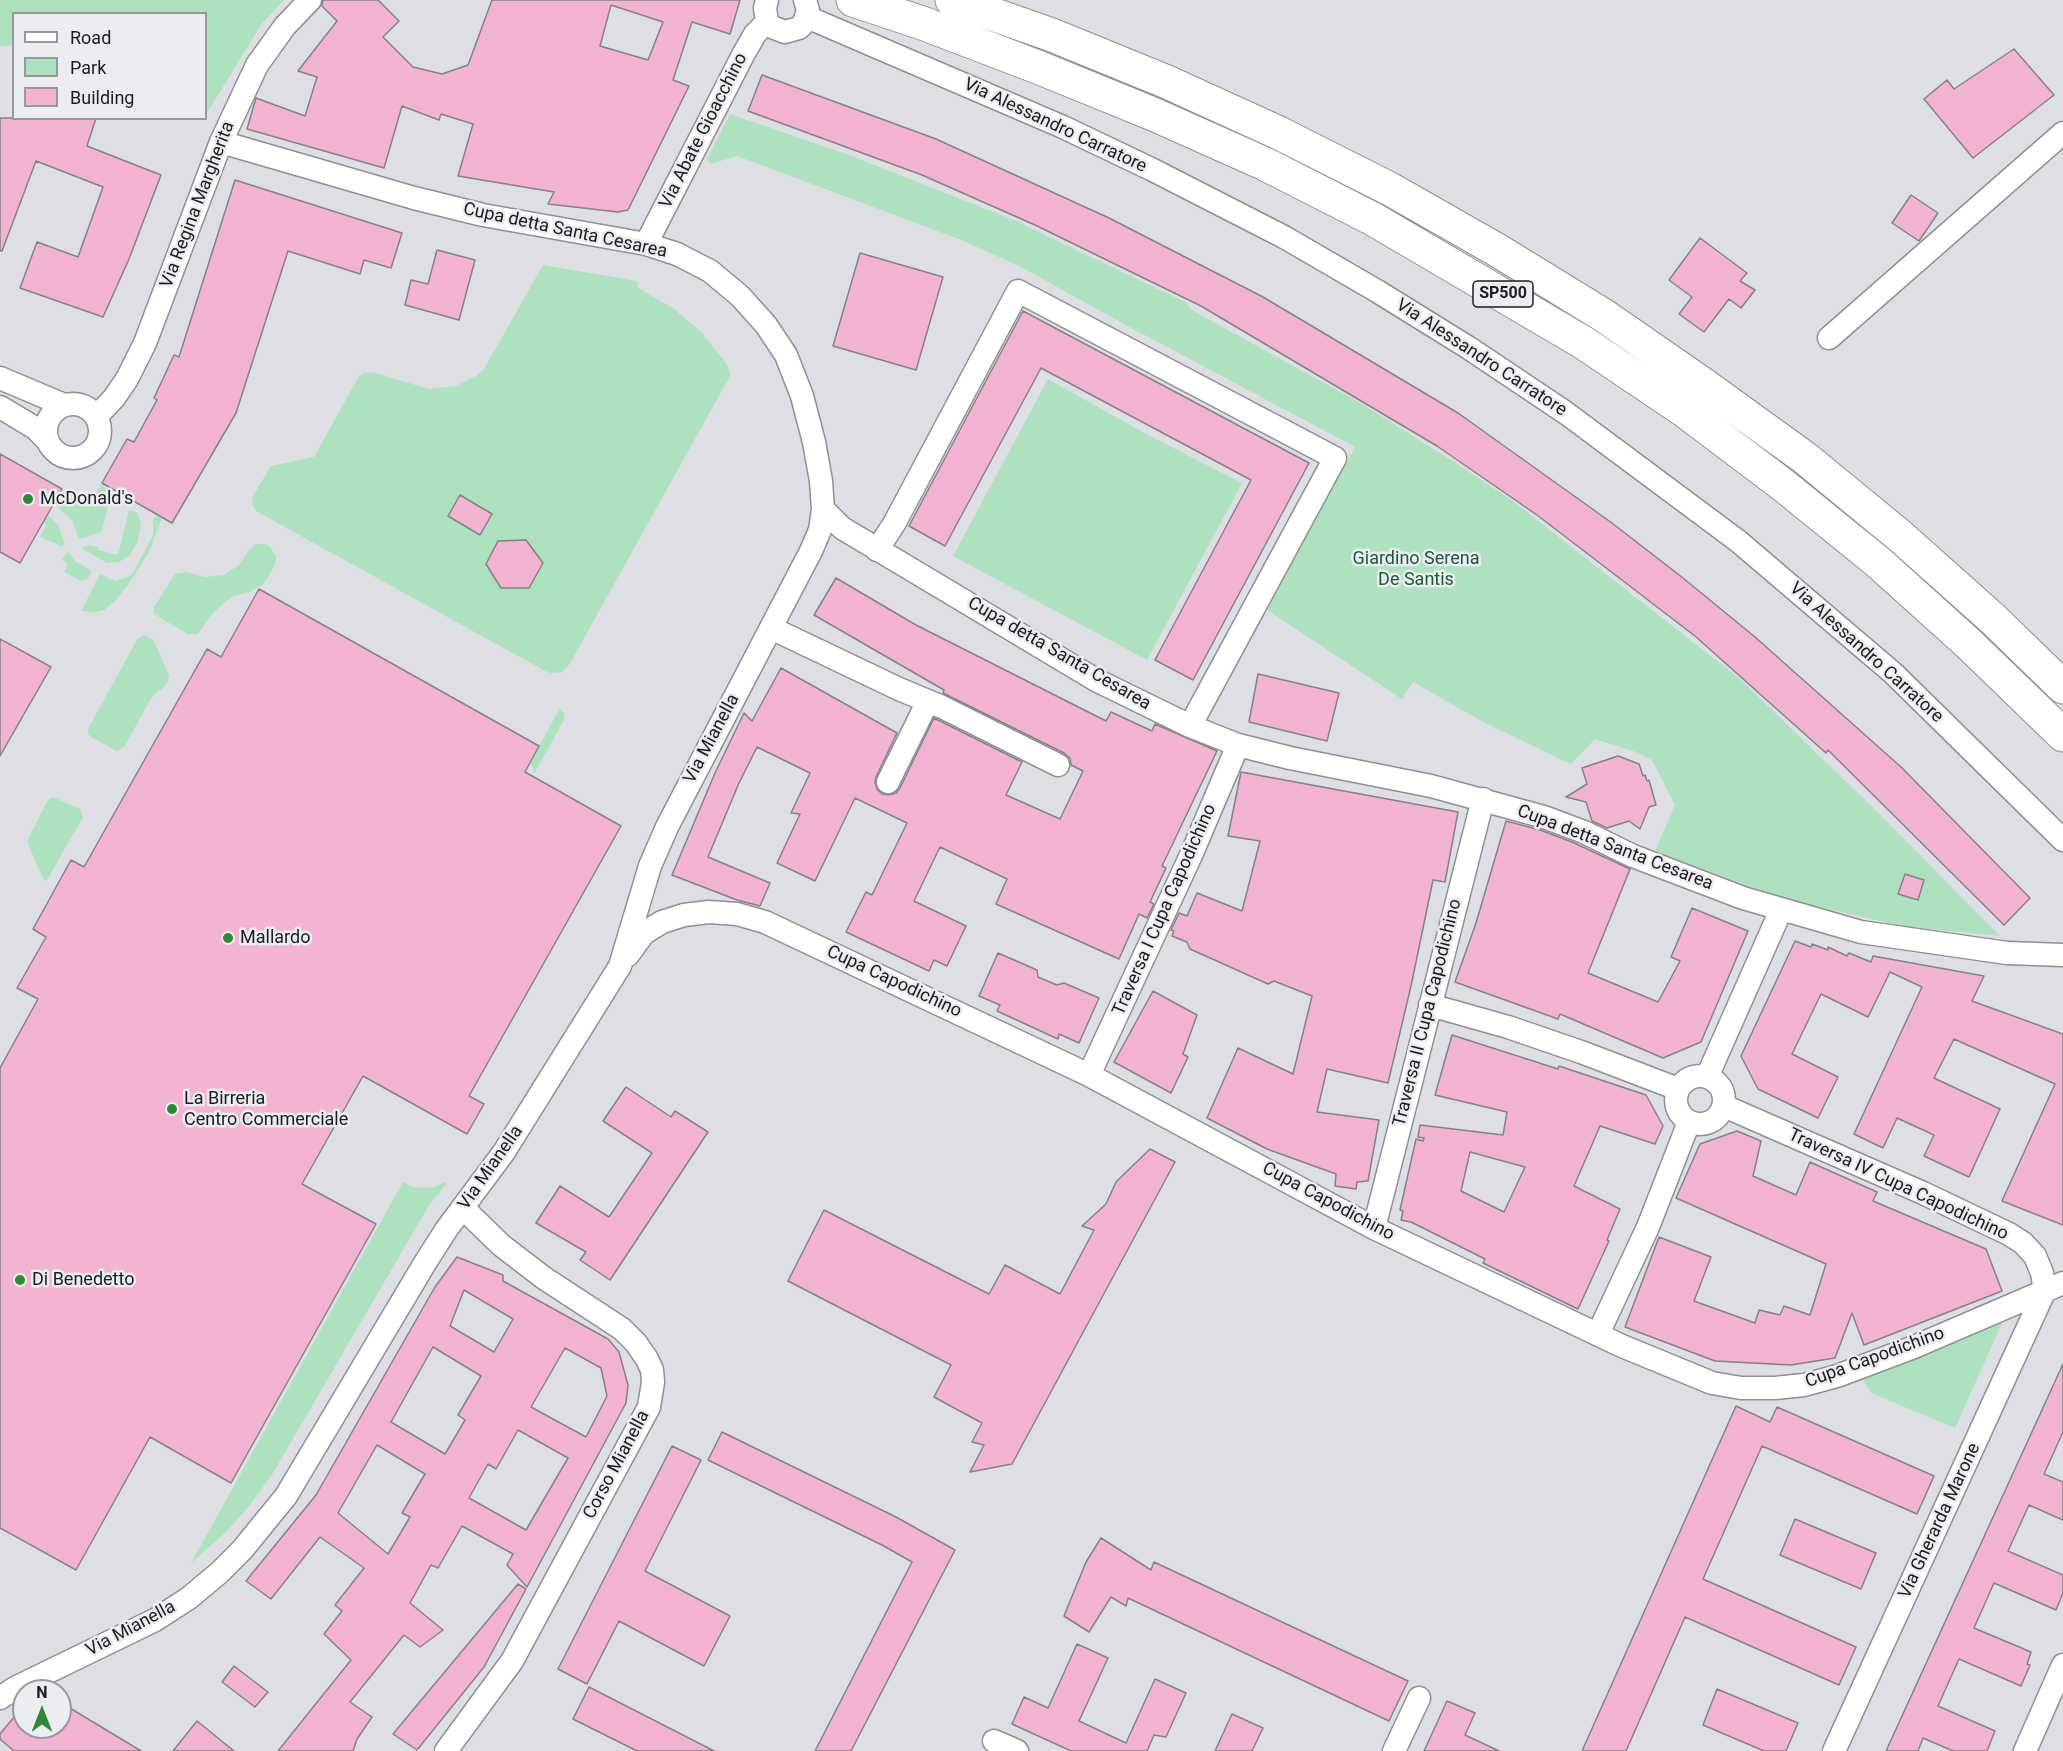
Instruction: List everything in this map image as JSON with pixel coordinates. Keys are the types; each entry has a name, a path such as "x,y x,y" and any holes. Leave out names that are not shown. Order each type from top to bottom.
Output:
{"highway":[{"name":"SP500","path":"853,0 925,24 1040,68 1153,114 1265,164 1373,219 1584,343 1685,411 1783,485 1878,562 1968,643 2063,735"},
{"name":"SP500","path":"952,0 1052,35 1146,73 1280,133 1390,189 1516,262 1612,322 1805,458 1900,536 1992,618 2063,687"}],"street":[{"name":"Via Regina Margherita","path":"96,417 114,398 127,379 145,343 221,142 257,65 285,26 310,0"},
{"name":"Via Abate Gioacchino","path":"767,11 778,30 792,31 798,28 806,9"},
{"name":"Via Alessandro Carratore","path":"806,9 1153,170 1284,237 1469,348 1566,413 1738,541 1893,673 2063,840"},
{"name":"Via Abate Gioacchino","path":"646,244 767,11"},
{"path":"1829,338 2063,133"},
{"name":"Cupa detta Santa Cesarea","path":"221,142 414,198 495,217 646,244 677,254 710,271 740,296 766,325 786,355 802,396 814,442 823,508 842,528 1096,680 1190,726 1238,745 1290,758 1431,786 1544,817 1584,832 1633,856 1780,910 1862,932 2007,953 2063,955"},
{"path":"878,550 1018,291 1335,458 1190,726"},
{"path":"0,378 64,405"},
{"path":"0,407 35,428 59,454 67,457 84,455 91,451 100,435 100,425 96,417 82,405 74,403 64,405 50,416 46,432 48,441"},
{"name":"Via Mianella","path":"0,1698 15,1688 155,1620 189,1598 242,1550 286,1496 425,1263 504,1152 620,966 650,866 667,827 811,551 820,530 823,508"},
{"path":"771,628 1058,765"},
{"path":"888,782 928,701"},
{"name":"Traversa I Cupa Capodichino","path":"1089,1074 1192,853 1238,745"},
{"name":"Traversa II Cupa Capodichino","path":"1374,1228 1483,799"},
{"path":"1707,1077 1780,910"},
{"name":"Cupa Capodichino","path":"620,966 644,933 662,922 709,912 737,914 765,922 1089,1074 1374,1228 1598,1334 1712,1383 1741,1388 1775,1388 1803,1385 1837,1376 1914,1347 2054,1286"},
{"path":"1430,1005 1508,1027 1678,1089"},
{"path":"1707,1077 1719,1085 1723,1092 1724,1106 1716,1118 1710,1122 1696,1124 1689,1122 1678,1111 1676,1097 1678,1089 1690,1078 1707,1077"},
{"name":"Traversa IV Cupa Capodichino","path":"1724,1106 1923,1193 2009,1234 2023,1243 2035,1256 2042,1273 2054,1286"},
{"path":"1598,1334 1648,1227 1689,1122"},
{"name":"Corso Mianella","path":"446,1751 512,1661 649,1407 653,1382 652,1371 647,1359 622,1329 544,1278 501,1245 463,1208"},
{"name":"Via Gherarda Marone","path":"1834,1751 2054,1286"},
{"path":"2025,1751 2063,1665"},
{"path":"1394,1751 1419,1698"},
{"path":"994,1741 1017,1751"}],"green space":[{"path":"0,0 284,0 261,25 207,113 207,12 12,12 12,45 0,46"},
{"name":"Giardino Serena De Santis","path":"730,114 849,155 1014,220 1187,303 1192,310 1362,404 1459,465 1514,502 1740,679 2000,936 1902,926 1780,898 1655,851 1675,805 1652,760 1636,752 1595,739 1571,764 1485,723 1413,682 1402,699 1267,610 1355,447 1021,267 964,241 737,156 710,164 707,159"},
{"path":"543,265 637,281 638,288 673,308 701,332 726,363 730,373 569,665 562,672 551,673 256,511 252,504 253,496 271,466 314,457 359,376 363,373 372,372 429,389 456,386 476,376 484,369"},
{"path":"1048,379 1148,435 1242,483 1147,660 953,556"},
{"path":"101,484 107,489 109,502 102,530 79,539 72,520 54,504 57,498 67,502 70,497 88,507"},
{"path":"129,510 137,512 141,523 138,541 129,556 119,562 107,563 81,548 90,545 98,547 98,550 118,555"},
{"path":"48,515 58,525 65,544 61,546 40,537 46,525 43,523"},
{"path":"156,516 162,518 149,552 128,585 104,610 81,611 100,574 115,581 128,577 134,571 153,535 153,519"},
{"path":"256,544 269,546 276,556 275,565 265,582 252,591 234,596 225,602 212,614 198,634 188,634 154,614 154,607 175,574 186,572 205,577 224,575 239,565 248,551"},
{"path":"69,552 75,561 92,571 88,578 81,581 64,572 68,564 62,560"},
{"path":"144,635 153,639 169,675 168,681 166,686 153,695 124,747 117,751 91,737 88,729 138,638"},
{"path":"560,708 564,714 564,720 534,774 530,763"},
{"path":"53,797 80,809 83,817 47,880 44,881 28,839 48,800"},
{"path":"403,1182 412,1187 425,1188 444,1182 446,1184 428,1207 273,1473 250,1505 226,1532 191,1563"},
{"path":"2004,1319 1955,1428 1871,1393 1863,1378"}],"building":[{"path":"323,0 378,0 399,21 383,37 413,67 442,74 468,65 492,0 740,0 730,34 692,22 673,80 689,86 628,210 618,212 548,204 554,192 458,176 473,124 441,114 439,120 402,106 384,168 247,129 256,98 305,116 317,77 298,71 337,21 322,6","holes":["611,5 663,22 648,60 600,46"]},
{"path":"2014,49 2054,95 1973,158 1924,99 1947,80 1954,89"},
{"path":"762,75 936,139 1109,218 1263,297 1458,413 1612,523 1755,637 1901,767 2030,898 2004,925 1828,750 1826,753 1695,636 1537,515 1437,446 1201,306 1035,225 922,175 748,111"},
{"path":"0,118 95,120 87,146 161,175 129,259 103,317 20,288 37,242 78,257 103,187 36,161 2,251 0,251"},
{"path":"235,180 402,233 391,268 364,260 360,274 288,251 236,413 172,523 102,483 127,439 134,442 157,400 154,398 174,355 179,357"},
{"path":"1911,195 1938,213 1919,241 1892,223"},
{"path":"1700,238 1747,273 1740,281 1755,290 1741,308 1729,299 1704,332 1679,314 1692,297 1669,280"},
{"path":"437,250 475,260 459,320 405,305 411,280 428,284"},
{"path":"860,253 943,277 916,370 833,346"},
{"path":"1023,311 1309,463 1193,680 1155,660 1251,480 1041,368 945,546 909,526"},
{"name":"McDonald's","path":"0,454 62,489 20,563 0,552"},
{"path":"460,495 492,514 480,535 448,516"},
{"path":"526,540 543,563 529,588 501,588 486,564 498,541"},
{"path":"836,578 916,625 1106,721 1111,712 1152,731 1155,724 1217,751 1162,866 1166,868 1150,902 1154,904 1147,918 1139,914 1119,959 996,904 1007,879 940,847 914,901 966,926 947,966 934,960 929,971 846,932 866,892 872,895 907,823 855,798 815,881 777,863 800,814 791,813 810,773 757,747 708,857 770,883 760,906 737,900 672,875 715,773 744,713 752,721 781,668 897,733 876,777 877,789 882,794 896,793 900,788 934,718 1022,762 1006,795 1060,819 1083,771 1071,765 1070,758 1064,753 943,693 944,690 814,615"},
{"name":"La Birreria Centro Commerciale","path":"259,589 539,746 525,772 621,826 469,1096 484,1104 467,1134 363,1076 302,1184 376,1224 231,1483 150,1437 76,1570 0,1528 0,1068 38,999 17,988 46,937 33,929 71,860 84,867 207,649 221,657"},
{"path":"0,639 51,667 0,756"},
{"path":"1258,674 1339,693 1327,741 1249,722"},
{"path":"1618,756 1639,764 1643,776 1645,775 1647,781 1649,780 1656,805 1649,807 1640,829 1629,821 1607,828 1592,821 1586,802 1566,797 1587,784 1582,768"},
{"path":"1241,772 1458,812 1445,882 1433,880 1388,1083 1327,1069 1317,1112 1379,1120 1368,1181 1357,1182 1356,1189 1335,1186 1336,1174 1267,1149 1207,1118 1238,1048 1293,1074 1312,996 1274,981 1268,984 1190,949 1187,942 1172,936 1174,931 1171,930 1179,913 1187,916 1197,893 1242,911 1260,841 1228,836"},
{"path":"1506,821 1572,842 1630,869 1588,973 1658,1002 1680,961 1671,957 1692,908 1748,931 1701,1042 1663,1058 1560,1014 1558,1019 1455,982 1476,923"},
{"path":"1905,874 1924,880 1918,900 1898,894"},
{"path":"1795,941 1811,947 1812,944 1828,950 1828,947 1847,956 1849,953 1871,962 1873,956 1984,976 1972,1001 2063,1034 2063,1225 2002,1201 2055,1084 1954,1039 1934,1078 2000,1109 1969,1177 1924,1156 1934,1135 1897,1118 1883,1148 1854,1134 1922,987 1890,972 1868,1017 1821,994 1792,1054 1838,1077 1818,1118 1758,1089 1741,1056"},
{"path":"998,953 1037,970 1038,977 1057,985 1064,983 1099,998 1079,1043 1059,1034 1058,1039 997,1011 1000,1005 979,996"},
{"path":"1153,991 1197,1015 1183,1054 1188,1057 1171,1093 1114,1062"},
{"path":"1452,1035 1558,1069 1559,1066 1646,1095 1663,1126 1655,1144 1600,1126 1574,1186 1620,1209 1607,1240 1609,1241 1578,1309 1483,1263 1485,1259 1411,1222 1401,1220 1403,1211 1400,1210 1416,1139 1423,1141 1424,1138 1418,1137 1420,1125 1503,1135 1507,1112 1435,1095","holes":["1470,1152 1525,1167 1504,1212 1461,1191"]},
{"path":"626,1087 671,1117 675,1111 708,1132 610,1280 580,1260 586,1252 536,1223 560,1186 609,1217 652,1153 603,1121"},
{"path":"1737,1131 1761,1141 1753,1176 1796,1195 1810,1162 1877,1192 1873,1201 1986,1249 2002,1291 1864,1345 1852,1313 1835,1358 1791,1365 1715,1361 1625,1327 1659,1237 1711,1257 1694,1301 1755,1323 1759,1310 1780,1315 1784,1306 1810,1315 1826,1264 1676,1198 1700,1144"},
{"path":"1150,1149 1175,1162 1012,1464 970,1472 984,1445 972,1442 982,1423 934,1397 951,1365 788,1281 824,1210 989,1294 1005,1265 1060,1294 1094,1230 1082,1226 1106,1204 1116,1182"},
{"path":"457,1257 503,1275 503,1281 608,1339 619,1352 628,1385 626,1403 527,1587 507,1565 513,1554 462,1526 438,1568 431,1565 410,1603 443,1630 420,1647 404,1635 350,1702 372,1717 357,1739 353,1751 278,1751 351,1660 324,1634 342,1611 335,1605 364,1568 320,1537 271,1599 246,1581 316,1495 435,1287","holes":["464,1290 513,1319 494,1352 450,1326","433,1347 481,1376 458,1415 465,1420 445,1454 391,1422","565,1348 601,1368 607,1396 586,1437 531,1407","518,1430 568,1458 526,1530 469,1498 488,1464 496,1469","377,1445 425,1474 402,1513 410,1517 388,1554 338,1513"]},
{"path":"2063,1364 2063,1432 2044,1474 2063,1482 2063,1520 2029,1505 2008,1551 2063,1575 2063,1593 2056,1610 1994,1583 1974,1628 2031,1652 2027,1664 2030,1665 2021,1686 1959,1659 1938,1706 1995,1731 1987,1751 1953,1751 1923,1738 1918,1751 1886,1751"},
{"path":"1736,1406 1770,1422 1777,1407 1934,1476 1917,1514 1762,1446 1703,1579 1856,1647 1839,1685 1685,1617 1626,1751 1582,1751"},
{"path":"722,1432 896,1517 955,1550 851,1751 815,1751 912,1562 708,1460"},
{"path":"672,1446 701,1460 645,1571 730,1616 704,1666 619,1621 587,1684 558,1669"},
{"path":"1795,1519 1876,1553 1861,1589 1780,1555"},
{"path":"1101,1538 1151,1570 1154,1562 1408,1681 1389,1721 1128,1598 1126,1606 1111,1597 1089,1632 1064,1616 1086,1562"},
{"path":"518,1584 526,1589 484,1667 417,1750 393,1734"},
{"path":"1077,1644 1108,1658 1079,1721 1126,1743 1155,1679 1186,1693 1166,1737 1154,1735 1147,1751 1071,1751 1012,1724 1024,1697 1048,1708"},
{"path":"234,1666 268,1692 255,1707 222,1682"},
{"path":"589,1687 714,1751 637,1751 573,1719"},
{"path":"1717,1689 1798,1723 1786,1751 1764,1751 1703,1725"},
{"path":"1447,1701 1475,1713 1465,1735 1499,1751 1424,1751"},
{"path":"72,1709 141,1751 14,1751 0,1739 0,1734 12,1720 12,1739 72,1739"},
{"path":"1232,1714 1263,1728 1252,1751 1215,1751"},
{"path":"197,1721 234,1751 173,1751"}],"place":[{"name":"McDonald's","path":"28,499"},
{"name":"Mallardo","path":"228,938"},
{"name":"La Birreria Centro Commerciale","path":"172,1109"},
{"name":"Di Benedetto","path":"20,1280"}]}
